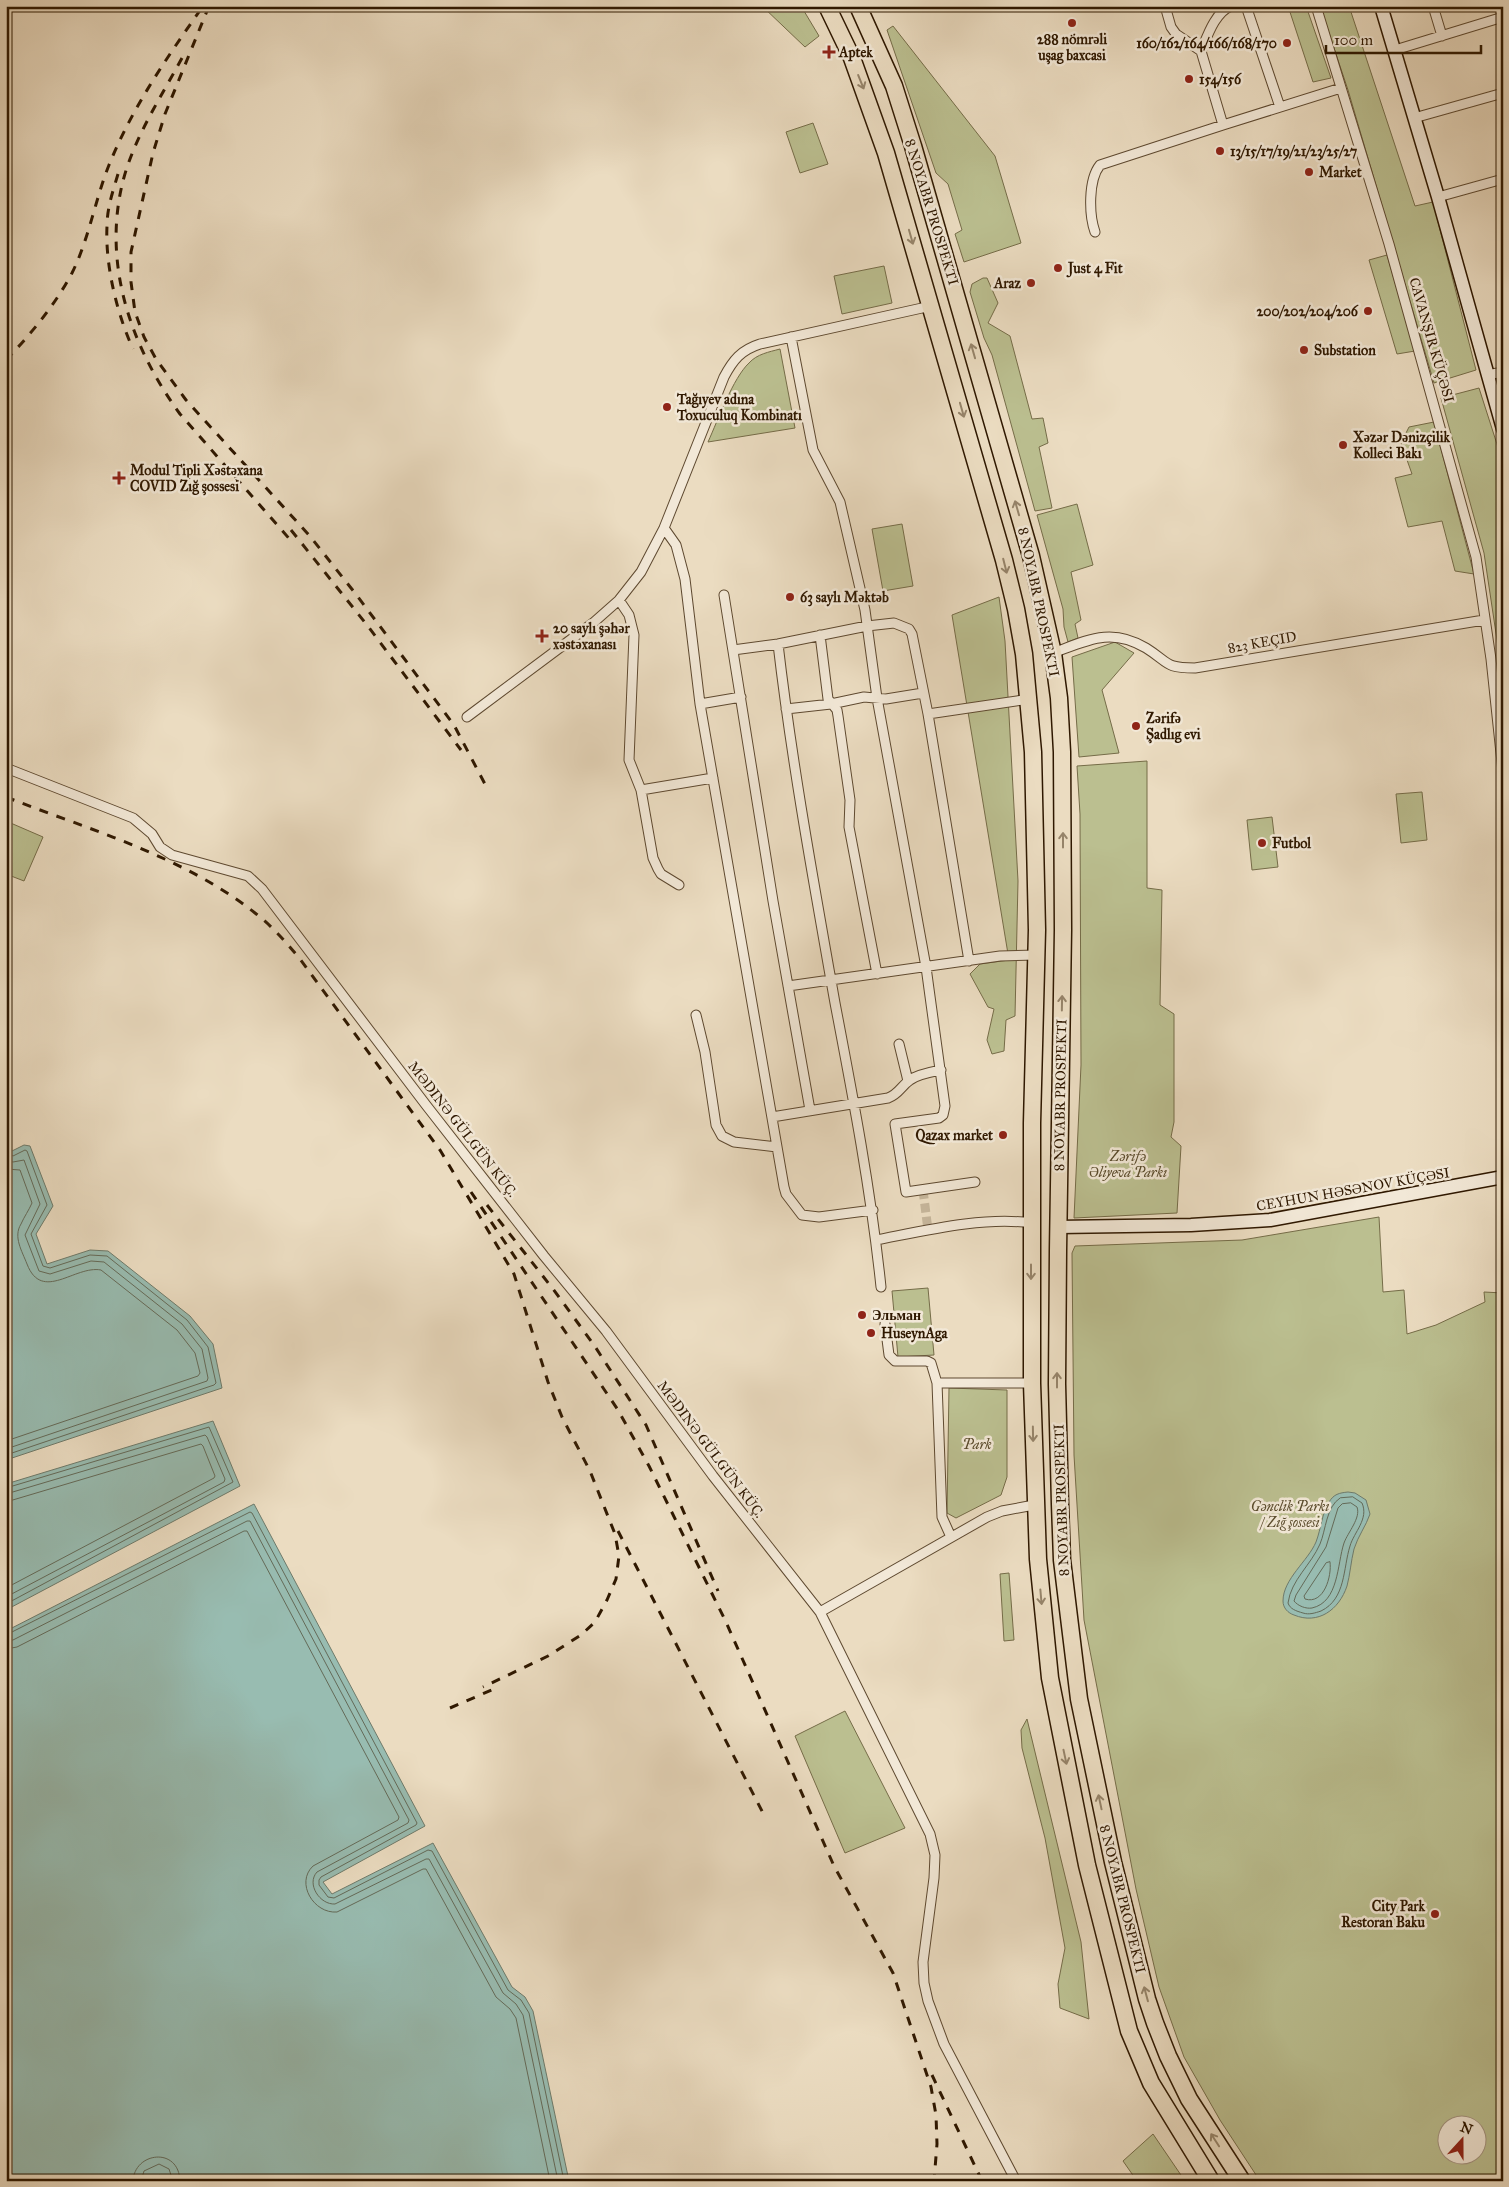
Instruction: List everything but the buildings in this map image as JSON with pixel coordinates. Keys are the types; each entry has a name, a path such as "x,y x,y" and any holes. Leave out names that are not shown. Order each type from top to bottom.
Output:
{"highway":[{"name":"8 NOYABR PROSPEKTI","path":"827,6 840,31 868,99 886,153 1008,576 1024,654 1030,699 1033,752 1036,955 1031,1223 1032,1383 1034,1505 1043,1613 1054,1702 1087,1865 1121,2004 1129,2031 1151,2083 1211,2181"},
{"name":"8 NOYABR PROSPEKTI","path":"858,6 894,86 913,146 1031,556 1053,653 1062,752 1063,930 1057,1384 1060,1514 1068,1613 1079,1699 1113,1862 1152,2015 1168,2056 1190,2099 1242,2181"},
{"path":"1031,1223 1058,1227"}],"main road":[{"path":"1381,6 1438,197 1503,429"},
{"name":"CEYHUN HƏSƏNOV KÜÇƏSI","path":"1058,1227 1191,1225 1270,1220 1503,1177"}],"street":[{"path":"1165,6 1171,27 1176,34 1201,51 1223,125"},
{"path":"1201,51 1211,29 1226,8 1232,6"},
{"path":"1246,6 1280,107"},
{"name":"CAVANŞIR KÜÇƏSI","path":"1316,6 1391,253 1476,556 1484,620 1498,679 1503,772"},
{"path":"1433,6 1442,36"},
{"path":"1395,50 1503,17"},
{"path":"1095,232 1090,212 1094,176 1100,165 1341,88"},
{"path":"1414,118 1503,93"},
{"path":"1438,197 1503,180"},
{"path":"467,717 593,623 619,600 640,572 664,528 730,366 737,356 749,348 791,337 931,306"},
{"path":"791,337 813,450 840,502 865,610 877,698 926,967 941,1070 945,1106 942,1115 938,1118 895,1124 906,1192 975,1182"},
{"path":"1487,375 1503,372"},
{"path":"664,528 676,545 685,578 700,704 786,1194 802,1215 819,1217 873,1210"},
{"path":"724,595 773,901 810,1110"},
{"path":"619,600 629,614 634,635 628,748 630,765 641,790 653,858 661,874 678,885"},
{"name":"823 KEÇID","path":"1053,653 1092,638 1117,636 1146,648 1169,666 1195,668 1484,620"},
{"path":"733,650 778,644 867,626 894,623 909,629 912,634 928,714 969,961"},
{"path":"820,635 828,699 838,716 850,800 848,827 877,974"},
{"path":"778,644 786,710 831,980 873,1210 881,1287"},
{"path":"786,710 864,697 886,699 923,693"},
{"path":"700,704 741,698"},
{"path":"928,714 1030,699"},
{"name":"MƏDINƏ GÜLGÜN KÜÇ.","path":"6,768 133,818 152,834 160,847 172,854 241,873 248,876 262,889 426,1105 544,1256 606,1330 712,1476 820,1612 930,1834 935,1855 934,1878 923,1962 924,1983 928,2001 944,2044 1016,2181"},
{"path":"641,790 713,778"},
{"path":"788,986 1000,956 1036,955"},
{"path":"696,1015 705,1052 716,1125 722,1136 734,1142 777,1146"},
{"path":"900,1044 908,1081"},
{"path":"772,1117 897,1095 908,1081 915,1077 941,1070"},
{"path":"876,1240 928,1230 993,1222 1013,1221 1031,1223"},
{"path":"885,1324 891,1359 895,1361 927,1361 931,1363 937,1383 942,1516 951,1537"},
{"path":"937,1383 1032,1383"},
{"path":"820,1612 951,1537 1002,1511 1034,1505"}],"green space":[{"path":"762,6 801,6 819,36 805,47"},
{"path":"1288,6 1306,6 1331,78 1313,82"},
{"path":"1320,6 1349,6 1415,206 1433,202 1476,370 1434,383 1348,90"},
{"path":"893,26 995,156 1021,243 964,262 955,234 962,230 948,184 936,173 887,30"},
{"path":"813,123 828,164 800,173 786,132"},
{"path":"1387,255 1415,351 1397,354 1369,260"},
{"path":"884,266 892,303 842,314 834,276"},
{"path":"987,278 998,303 988,323 1010,336 1032,419 1043,418 1048,443 1039,447 1052,508 1035,511 992,355 984,338 970,292 972,284"},
{"path":"780,349 795,428 708,442 721,411 743,370 756,357"},
{"path":"1479,388 1503,463 1503,667 1501,667 1484,553 1441,398"},
{"path":"1434,422 1474,574 1455,571 1442,521 1408,527 1395,478 1412,474 1401,443 1409,427"},
{"path":"1077,504 1093,565 1071,572 1081,620 1075,624 1078,638 1068,642 1064,627 1063,609 1037,515"},
{"path":"902,524 913,586 883,591 872,529"},
{"path":"999,597 1005,641 1018,881 1015,1016 1006,1020 1004,1051 992,1054 987,1040 994,1009 988,1007 970,974 980,964 1009,960 952,615"},
{"path":"1115,642 1134,653 1102,690 1119,753 1079,757 1072,657"},
{"name":"Zərifə Əliyeva Parkı","path":"1147,761 1147,888 1162,890 1160,1005 1174,1014 1174,1122 1171,1137 1181,1146 1177,1213 1074,1218 1081,1065 1080,814 1077,766"},
{"path":"1422,792 1427,840 1401,843 1396,794"},
{"name":"Futbol","path":"1272,817 1278,867 1252,870 1247,820"},
{"path":"6,821 43,837 24,881 6,874"},
{"name":"Gənclik Parkı / Zığ şossesi","path":"1379,1217 1383,1292 1404,1290 1407,1334 1436,1325 1485,1302 1484,1292 1503,1293 1503,2181 1260,2181 1220,2120 1184,2057 1159,1987 1136,1889 1084,1620 1074,1455 1072,1253 1075,1246 1242,1240"},
{"path":"928,1288 934,1355 898,1357 892,1291"},
{"name":"Park","path":"949,1388 1007,1390 1007,1477 1001,1495 956,1518 947,1513"},
{"path":"1009,1573 1014,1640 1004,1641 1000,1574"},
{"path":"845,1711 905,1828 845,1853 795,1736"},
{"path":"1027,1719 1081,1942 1089,2019 1060,2008 1058,1984 1065,1948 1045,1838 1022,1748 1021,1730"},
{"path":"1153,2134 1185,2181 1137,2181 1123,2161"}],"water":[{"path":"6,1141 12,1151 24,1145 30,1146 53,1206 36,1234 47,1264 90,1250 108,1251 190,1316 213,1344 222,1388 6,1460"},
{"path":"213,1421 240,1486 6,1610 6,1484"},
{"path":"1355,1493 1366,1500 1370,1514 1354,1549 1348,1582 1343,1595 1333,1608 1319,1617 1303,1618 1292,1614 1286,1610 1283,1604 1287,1585 1316,1542 1329,1502 1337,1494"},
{"path":"254,1504 425,1826 323,1882 332,1894 433,1843 512,1987 525,1997 533,2011 569,2181 162,2181 160,2175 147,2181 6,2181 6,1631"}],"tunnel":[{"path":"923,1190 928,1230"}],"railway":[{"path":"209,6 165,114 153,153 131,252 131,282 135,312 144,337 156,359 186,400 309,535 355,593 454,725 487,788"},
{"path":"6,360 42,319 72,273 83,247 104,178 118,144 150,84 201,9"},
{"path":"182,58 141,133 123,181 117,212 116,243 119,274 125,304 147,361 180,414 293,543"},
{"path":"118,174 108,213 108,257 117,305 133,349"},
{"path":"291,530 367,625 461,750"},
{"path":"6,797 103,833 167,860 198,875 227,893 267,923 300,959 440,1150 514,1274 548,1382 562,1417 590,1471 615,1534 619,1556 616,1579 595,1622 581,1635 548,1656 483,1687"},
{"path":"471,1192 618,1410 649,1466 726,1622 834,1866 893,1973 931,2087 936,2115 937,2144 934,2181"},
{"path":"487,1205 594,1345 646,1425 718,1591"},
{"path":"618,1531 764,1815"},
{"path":"450,1708 494,1689"},
{"path":"932,2075 982,2181"}],"place":[{"name":"288 nömrəli uşag baxcasi","path":"1072,23"},
{"name":"160/162/164/166/168/170","path":"1287,43"},
{"name":"Aptek","path":"829,52"},
{"name":"154/156","path":"1189,79"},
{"name":"13/15/17/19/21/23/25/27","path":"1220,151"},
{"name":"Market","path":"1309,172"},
{"name":"Just 4 Fit","path":"1058,268"},
{"name":"Araz","path":"1031,283"},
{"name":"200/202/204/206","path":"1368,311"},
{"name":"Substation","path":"1304,350"},
{"name":"Tağıyev adına Toxuculuq Kombinatı","path":"667,407"},
{"name":"Xəzər Dənizçilik Kolleci Bakı","path":"1343,445"},
{"name":"Modul Tipli Xəstəxana COVID Zığ şossesi","path":"119,478"},
{"name":"63 saylı Məktəb","path":"790,597"},
{"name":"20 saylı şəhər xəstəxanası","path":"542,636"},
{"name":"Zərifə Şadlıg evi","path":"1136,726"},
{"name":"Futbol","path":"1262,843"},
{"name":"Qazax market","path":"1003,1135"},
{"name":"Эльман","path":"862,1315"},
{"name":"HuseynAga","path":"871,1333"},
{"name":"City Park Restoran Baku","path":"1435,1914"}]}
